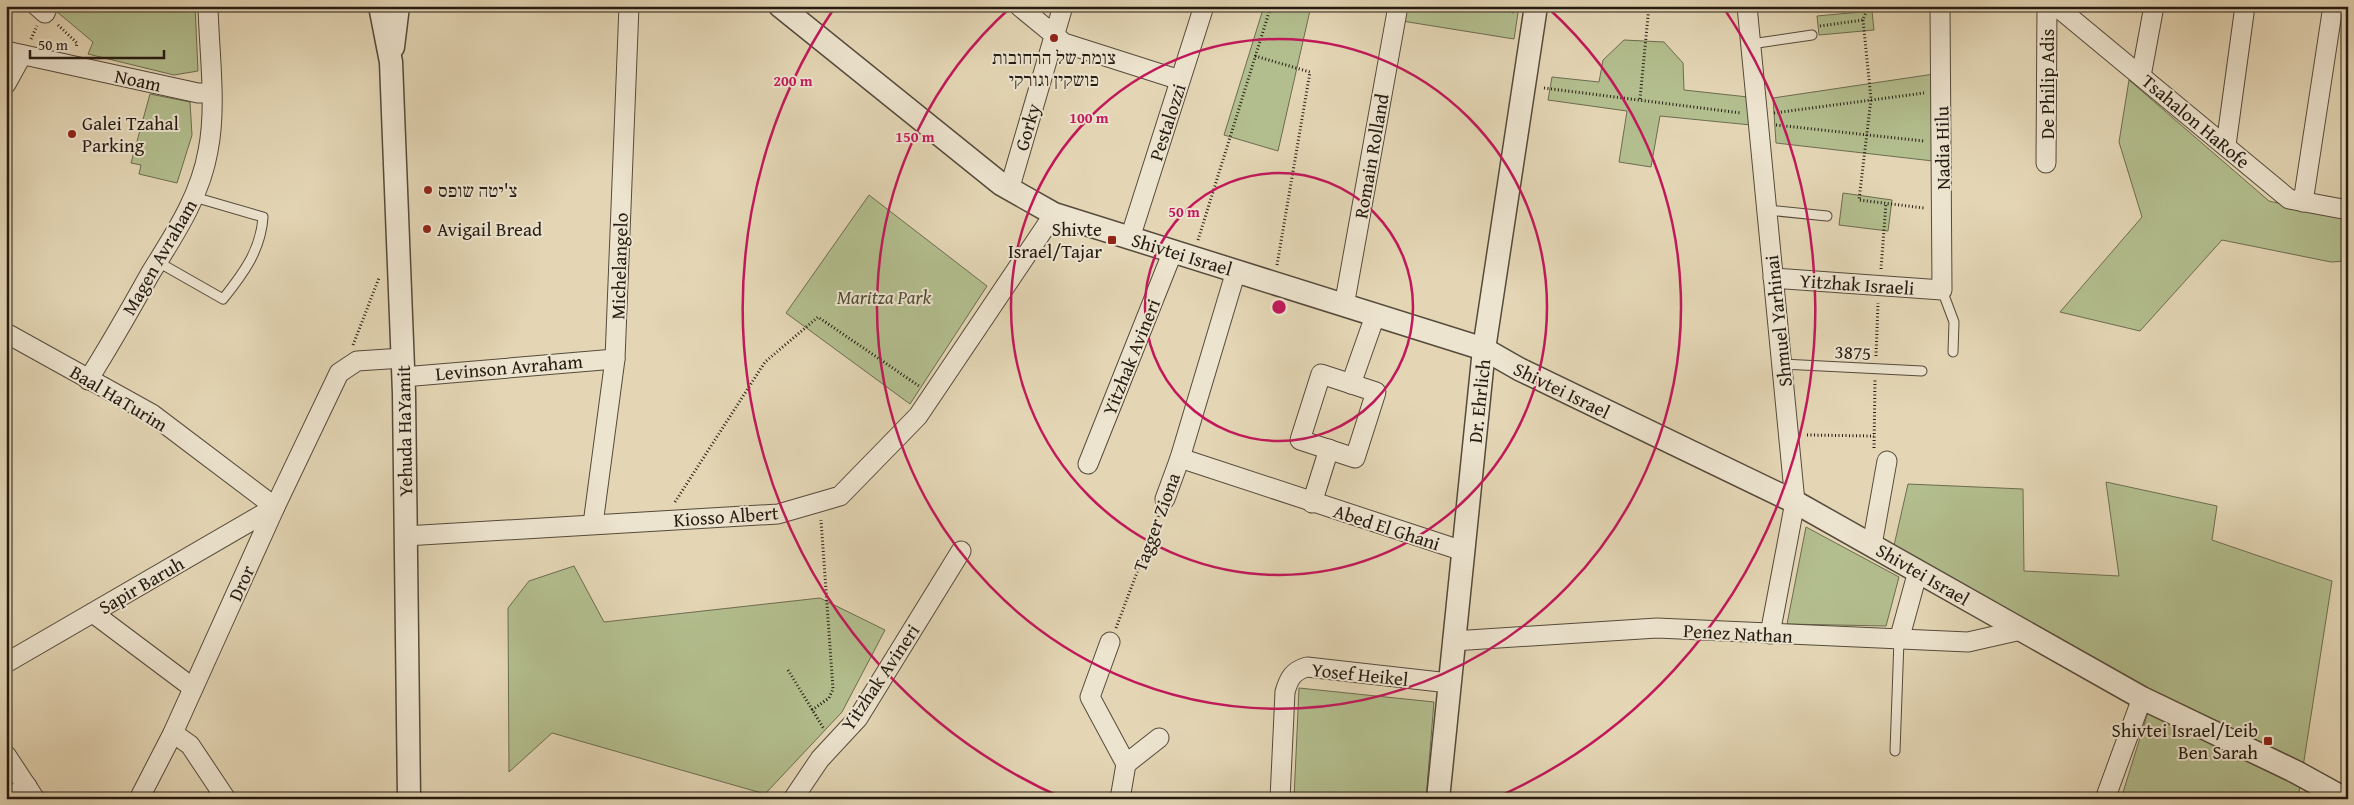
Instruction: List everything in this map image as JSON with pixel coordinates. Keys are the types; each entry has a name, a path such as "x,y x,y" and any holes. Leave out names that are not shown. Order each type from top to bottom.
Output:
{"street":[{"name":"Magen Avraham","path":"88,380 179,228 194,197 208,151 211,92 208,6"},
{"name":"Yehuda HaYamit","path":"380,6 391,62"},
{"name":"Yehuda HaYamit","path":"398,6 391,62 403,367 408,799"},
{"name":"Michelangelo","path":"593,524 615,359 630,6"},
{"path":"1019,6 1064,43 1180,80"},
{"name":"Gorky","path":"1009,190 1063,6"},
{"name":"Pestalozzi","path":"1130,238 1204,6"},
{"name":"Romain Rolland","path":"1344,306 1398,6"},
{"name":"Shmuel Yarhinai","path":"1747,6 1795,502 1770,634"},
{"name":"Nadia Hilu","path":"1940,6 1942,290"},
{"name":"De Philip Adis","path":"2046,162 2047,6"},
{"name":"Tsahalon HaRofe","path":"2056,6 2289,199 2348,210"},
{"path":"2142,76 2154,6"},
{"path":"2226,145 2245,6"},
{"path":"2303,202 2334,6"},
{"name":"Shivtei Israel","path":"791,9 1009,190 1054,214 1484,349 1519,369 1795,502 2142,698 2296,772 2345,799"},
{"name":"Dr. Ehrlich","path":"1438,799 1484,349 1536,10"},
{"name":"Noam","path":"14,53 198,93 211,92"},
{"path":"6,84 14,53"},
{"name":"Kiosso Albert","path":"405,536 778,514 840,496 918,416 1054,214"},
{"name":"Yitzhak Avineri","path":"1088,464 1183,254"},
{"name":"Tagger Ziona","path":"1165,498 1180,458 1236,271"},
{"name":"Yitzhak Israeli","path":"1773,278 1879,284 1942,290"},
{"path":"1351,384 1376,316"},
{"name":"Baal HaTurim","path":"6,333 152,414 275,507"},
{"name":"Levinson Avraham","path":"403,367 615,359"},
{"path":"343,369 357,361 403,367"},
{"name":"Dror","path":"139,799 173,733 275,507 339,373 343,369"},
{"path":"1480,391 1486,382 1497,374 1519,369"},
{"path":"1321,374 1351,384 1376,392 1355,458 1300,440 1321,374"},
{"name":"Abed El Ghani","path":"1312,503 1329,449"},
{"name":"Abed El Ghani","path":"1180,458 1462,552"},
{"path":"1872,545 1887,461"},
{"name":"Sapir Baruh","path":"6,663 275,507"},
{"name":"Yitzhak Avineri","path":"793,799 820,759 858,718 961,550"},
{"path":"1899,640 1918,571"},
{"path":"93,612 193,688"},
{"name":"Penez Nathan","path":"1453,641 1657,628 1968,642 2021,630"},
{"path":"1110,642 1090,698 1126,764 1120,799"},
{"name":"Yosef Heikel","path":"1280,799 1285,692 1289,679 1297,670 1308,667 1449,683"},
{"path":"2104,799 2142,698"},
{"path":"173,733 190,745 226,799"},
{"path":"1126,764 1159,738"},
{"path":"6,755 31,792 8,799"}],"lane":[{"path":"1751,44 1812,35"},
{"path":"158,262 223,299 245,272 262,235 263,217 194,197"},
{"path":"1767,210 1827,216"},
{"path":"1942,290 1954,322 1952,352"},
{"name":"3875","path":"1782,364 1922,371"},
{"path":"1895,751 1899,640"}],"path":[{"path":"1183,254 1255,56 1271,6"},
{"path":"1471,6 1536,10"},
{"path":"1640,99 1650,6"},
{"path":"14,53 43,8 77,43 72,65"},
{"path":"1863,20 1871,99 1859,200 1942,210"},
{"path":"1255,56 1310,72 1274,283"},
{"path":"1523,85 1640,99 1757,119 1941,143"},
{"path":"1757,119 1871,99 1941,91"},
{"path":"1886,203 1879,284 1873,448 1887,461"},
{"path":"343,369 380,277 398,275"},
{"path":"664,520 764,362 818,317 932,395"},
{"path":"1789,435 1874,436"},
{"name":"Tagger Ziona","path":"1110,642 1165,498"},
{"path":"812,710 829,698 833,689 820,501"},
{"path":"788,670 834,744"}],"green space":[{"path":"50,6 195,6 198,71 174,75 88,54 93,42"},
{"path":"1264,6 1311,6 1278,151 1224,135"},
{"path":"1404,6 1519,6 1514,39 1402,21"},
{"path":"1872,11 1874,30 1819,35 1817,16"},
{"path":"1624,40 1664,42 1683,63 1684,90 1748,97 1751,125 1660,116 1651,167 1619,162 1627,111 1548,100 1552,77 1599,82 1603,60"},
{"path":"1934,74 1933,161 1776,143 1773,98"},
{"path":"2129,80 2269,201 2348,219 2348,261 2331,262 2222,240 2140,331 2060,312 2142,217 2119,142"},
{"path":"150,94 190,102 192,135 177,183 139,174 141,165 131,163"},
{"path":"1843,193 1892,200 1888,231 1839,225"},
{"name":"Maritza Park","path":"869,195 987,286 910,404 786,313"},
{"path":"2106,482 2217,506 2212,540 2332,581 2298,799 2121,799 2153,696 1893,550 1908,484 2023,489 2024,571 2119,576"},
{"path":"1806,527 1899,577 1886,626 1787,624"},
{"path":"574,566 604,622 820,598 885,630 842,712 765,794 552,733 509,772 508,608 529,581"},
{"path":"1299,688 1434,702 1426,799 1294,799"}],"place":[{"name":"צומת של הרחובות פושקין וגורקי","path":"1054,38"},
{"name":"Galei Tzahal Parking","path":"72,134"},
{"name":"צ'יטה שופס","path":"428,190"},
{"name":"Avigail Bread","path":"427,229"},
{"name":"Shivte Israel/Tajar","path":"1112,240"},
{"name":"Shivtei Israel/Leib Ben Sarah","path":"2268,741"}]}
